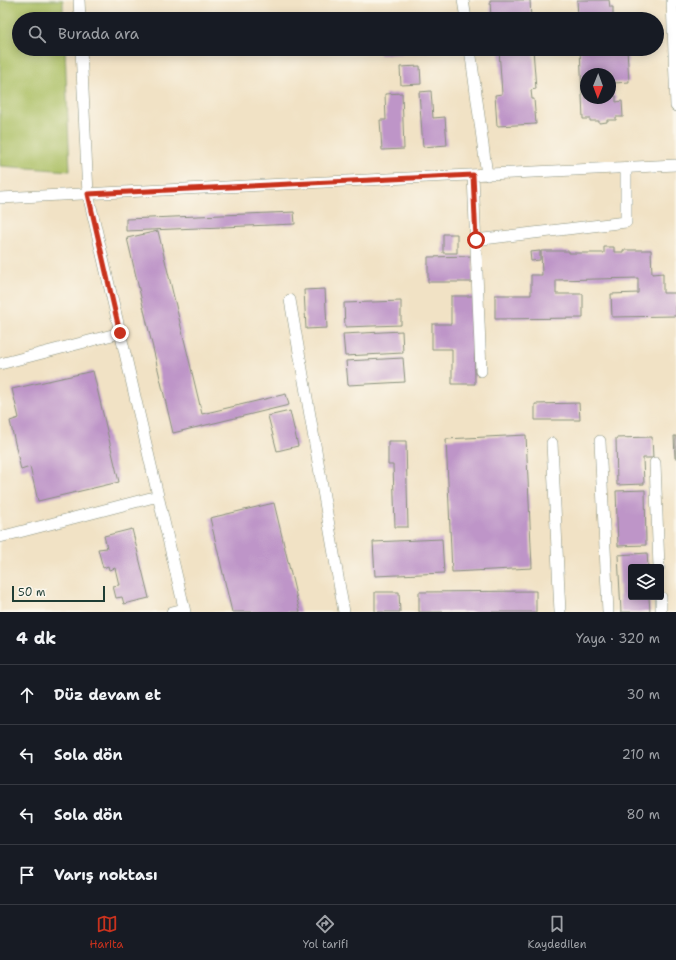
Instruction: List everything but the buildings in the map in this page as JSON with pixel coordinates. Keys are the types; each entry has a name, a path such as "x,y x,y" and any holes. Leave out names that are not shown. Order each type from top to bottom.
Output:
{"street":[{"path":"79,0 80,12"},
{"path":"463,0 465,12"},
{"path":"672,0 676,106"},
{"path":"81,56 88,194 184,611 172,612"},
{"path":"471,56 487,175"},
{"path":"0,198 676,165"},
{"path":"476,240 626,222 626,168"},
{"path":"473,175 481,371"},
{"path":"290,300 344,612"},
{"path":"0,364 120,333"},
{"path":"600,441 608,612"},
{"path":"552,443 560,612"},
{"path":"655,463 659,564"},
{"path":"0,537 158,496"},
{"path":"661,600 661,612"}],"green space":[{"path":"0,0 63,0 63,12 12,12 12,56 65,56 70,171 0,166"}],"route":[{"path":"120,333 88,194 473,175 476,240"}]}
